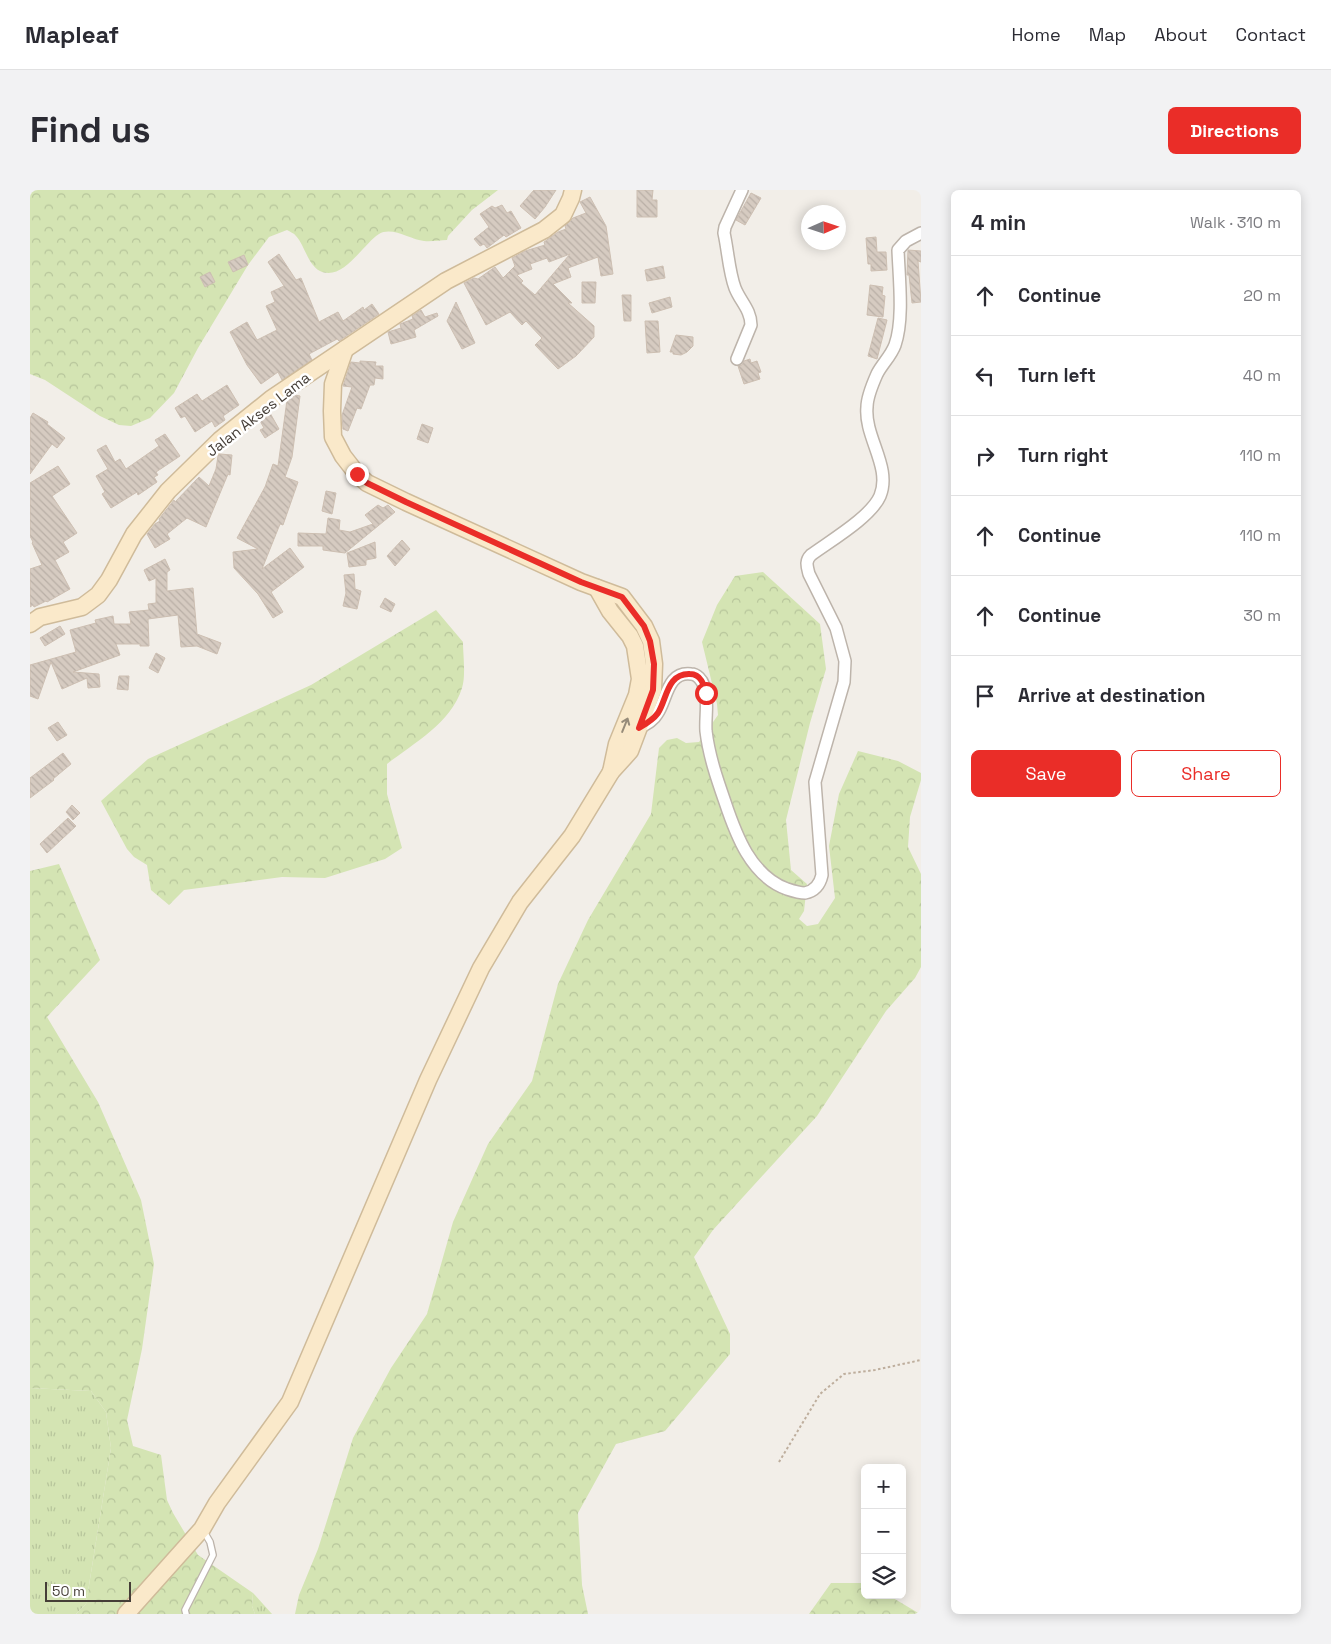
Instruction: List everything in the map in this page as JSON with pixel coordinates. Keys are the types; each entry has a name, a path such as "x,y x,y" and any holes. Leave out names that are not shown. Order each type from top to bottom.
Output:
{"main road":[{"name":"Jalan Akses Lama","path":"30,624 40,617 82,607 98,596 134,534 175,485 220,440 272,399 446,281 544,230 562,215 572,198 573,190"},
{"path":"126,1614 202,1528 217,1503 290,1402 428,1080 481,968 520,902 572,836 611,772 630,751 653,690 654,664 650,641 644,626 622,597 581,582 406,502 367,483 357,474 343,456 334,437 332,411 333,384 345,349"},
{"path":"597,588 610,611 630,636 635,646 640,679 637,695 617,744 611,772"}],"street":[{"path":"737,359 751,321 749,313 734,284 724,234 725,227 742,190"},
{"path":"639,728 652,720 659,712 667,689 675,679 681,674 690,674 699,678 703,683 706,693 706,730 711,761 733,825 747,854 762,874 778,886 806,893 815,889 821,883 815,782 836,704 844,682 845,660 836,628 808,574 806,564 807,559 811,555 873,508 880,495 883,483 881,469 871,437 867,405 877,375 894,346 900,325 898,250 906,241 921,234"}],"lane":[{"path":"186,1614 185,1610 213,1555 210,1542 202,1528"}],"path":[{"path":"779,1462 820,1394 844,1374 921,1360"}],"green space":[{"path":"30,190 498,190 472,210 448,236 447,240 424,241 396,232 384,232 373,239 345,267 328,273 320,271 312,264 293,233 287,230 269,237 248,265 198,348 174,393 150,418 131,426 119,425 100,416 45,380 30,374"},
{"path":"763,572 820,624 826,669 810,723 786,820 791,870 807,884 804,911 799,919 807,926 818,924 835,898 829,846 839,794 858,751 898,761 921,773 921,780 910,817 908,847 921,874 921,967 915,978 886,1011 817,1116 713,1230 694,1257 730,1334 730,1354 665,1431 616,1444 578,1513 582,1585 588,1614 295,1614 299,1595 318,1549 353,1438 391,1368 427,1314 453,1222 488,1144 532,1081 558,984 588,920 651,814 659,748 667,740 677,738 686,743 699,742 718,715 702,642 717,605 735,576"},
{"path":"436,610 463,642 463,683 457,700 441,722 387,764 387,794 402,848 385,859 325,878 282,877 184,890 169,905 151,890 147,865 134,857 127,849 101,801 148,759 311,685"},
{"path":"59,864 100,960 47,1017 98,1102 141,1200 154,1264 142,1349 127,1420 133,1446 161,1455 167,1500 173,1513 198,1555 253,1593 252,1606 255,1614 76,1614 86,1604 111,1448 106,1412 91,1391 30,1388 30,871"},
{"path":"30,1388 91,1391 106,1412 111,1448 86,1604 76,1614 30,1614"},
{"path":"831,1583 861,1583 861,1599 895,1599 920,1614 809,1614"},
{"path":"253,1593 272,1614 255,1614 252,1606"}],"building":[{"path":"534,190 556,190 535,219 520,206"},
{"path":"637,190 653,190 652,200 657,200 657,217 637,217"},
{"path":"751,193 761,198 745,225 736,220"},
{"path":"590,197 606,226 613,274 601,276 598,257 568,268 571,277 553,284 572,303 568,303 594,326 594,337 576,356 558,369 535,345 542,338 526,321 522,325 510,312 486,325 464,283 474,278 478,279 495,267 503,278 515,266 512,258 525,251 545,245 544,242 566,229 565,226 573,218 586,213 580,202","holes":["570,254 535,295 521,283 523,281 517,275 532,269 530,264 547,258 549,262"]},
{"path":"502,205 507,213 511,211 521,228 506,237 504,235 487,248 484,244 480,246 474,239 489,227 480,214 492,206 495,208"},
{"path":"876,237 877,252 886,252 887,270 871,271 871,264 868,264 866,238"},
{"path":"908,250 921,251 921,262 918,261 921,302 912,303 909,275 907,275"},
{"path":"279,254 296,280 301,278 319,322 338,312 343,321 363,307 364,310 372,304 379,314 339,341 337,339 309,354 312,360 282,380 278,372 261,384 247,365 230,332 247,322 257,340 277,330 266,306 275,302 271,292 284,286 268,262"},
{"path":"244,255 248,265 233,272 228,262"},
{"path":"663,266 665,278 647,281 645,270"},
{"path":"210,272 215,282 205,287 200,277"},
{"path":"582,282 596,282 595,303 582,303"},
{"path":"870,285 883,287 882,295 885,296 883,317 867,315"},
{"path":"622,295 631,295 631,321 624,321"},
{"path":"670,297 672,307 652,313 649,303"},
{"path":"456,302 475,343 462,349 447,321"},
{"path":"421,310 425,317 437,313 438,316 414,330 416,337 391,344 388,332 401,328 400,324 413,319 412,316"},
{"path":"878,318 887,320 877,359 868,356"},
{"path":"645,321 658,321 660,352 647,353"},
{"path":"676,335 693,337 693,346 681,355 670,352"},
{"path":"750,359 751,363 757,361 761,372 758,373 760,379 744,384 738,366"},
{"path":"360,361 376,362 375,366 383,366 383,379 375,378 374,385 370,385 361,409 357,408 348,431 343,429 342,415 352,387 343,386 351,362 360,363"},
{"path":"227,385 239,405 223,416 225,420 215,427 212,421 195,432 185,416 181,418 175,408 197,394 202,401"},
{"path":"295,395 300,396 292,457 285,477 298,482 283,525 280,524 262,569 290,548 304,567 271,592 283,612 273,618 258,594 234,568 233,552 258,549 237,538 265,487 273,464 278,466 287,400"},
{"path":"33,413 48,422 47,424 65,438 57,448 52,444 30,474 30,418"},
{"path":"270,413 279,429 265,438 260,430 264,428 260,421"},
{"path":"422,424 433,428 428,443 417,439"},
{"path":"165,434 180,456 156,472 158,475 154,477 157,482 138,495 137,492 111,508 102,494 105,492 96,476 108,469 97,450 106,445 115,462 120,459 126,469 159,446 155,440"},
{"path":"220,454 232,455 230,475 228,474 206,527 187,518 167,534 170,539 155,548 147,534 160,521 159,519 174,500 175,502 199,477 209,486"},
{"path":"58,466 70,484 52,496 77,533 63,542 69,552 55,560 70,589 47,602 30,607 30,569 42,565 30,536 30,483"},
{"path":"326,491 336,493 332,514 322,511"},
{"path":"378,505 383,508 388,505 395,512 345,553 323,550 323,546 298,546 298,533 326,534 328,518 340,520 339,530 350,532 373,524 365,515"},
{"path":"402,540 410,549 395,566 387,556"},
{"path":"375,542 376,558 366,560 366,565 349,567 347,553"},
{"path":"165,559 170,570 167,572 167,591 193,588 197,634 221,643 217,654 197,646 181,647 178,615 148,619 149,646 116,644 120,655 73,672 99,674 100,687 88,688 87,678 62,689 51,662 38,699 30,696 30,665 76,652 70,630 96,623 95,620 113,616 114,624 131,624 129,612 149,610 148,604 156,603 156,578 149,581 144,570"},
{"path":"354,574 355,589 361,591 357,609 343,606 346,593 344,575"},
{"path":"385,598 395,604 391,612 380,607"},
{"path":"60,626 65,634 45,646 40,638"},
{"path":"156,653 165,658 158,673 149,668"},
{"path":"119,676 129,676 128,690 117,689"},
{"path":"58,722 67,735 57,741 48,728"},
{"path":"63,753 71,764 30,798 30,778"},
{"path":"72,805 80,813 73,820 66,812"},
{"path":"68,818 76,826 47,853 40,844"}],"route":[{"path":"357,474 367,483 406,502 581,582 622,597 644,626 650,641 654,664 653,690 639,728 652,720 659,712 667,689 681,674 694,674 703,683 706,693"}]}
